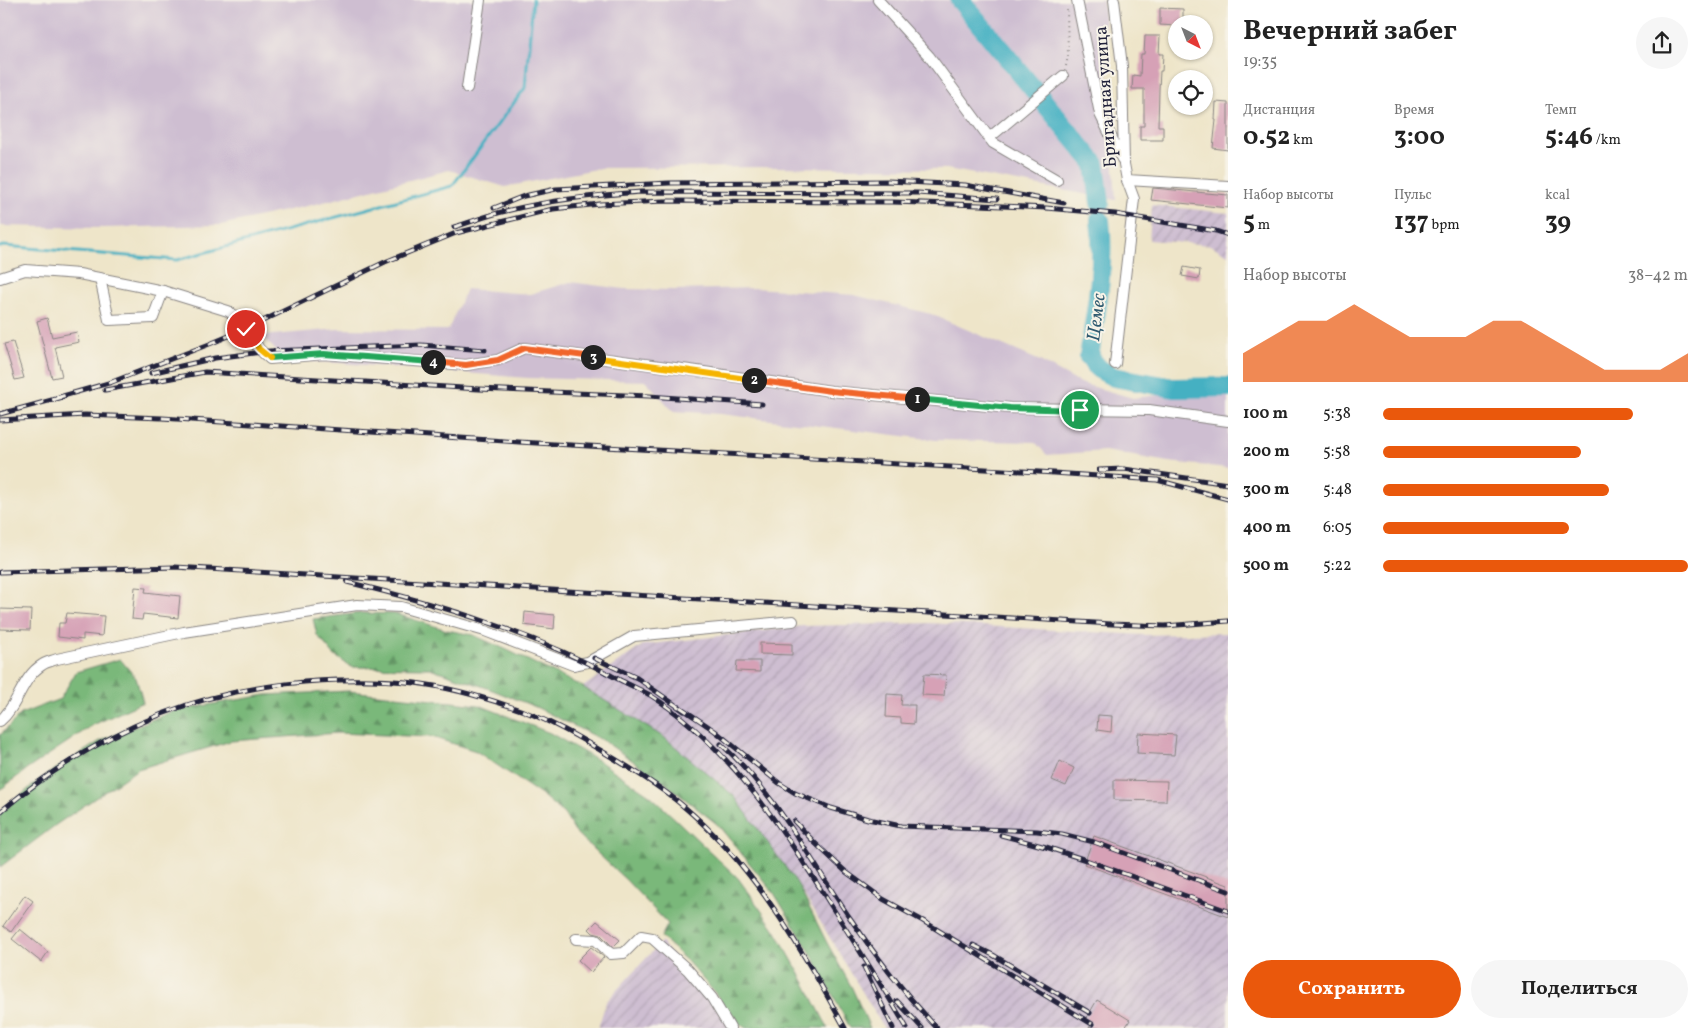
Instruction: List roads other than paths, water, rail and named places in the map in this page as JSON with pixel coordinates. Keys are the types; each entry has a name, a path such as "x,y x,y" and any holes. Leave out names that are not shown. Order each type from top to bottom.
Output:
{"street":[{"path":"467,88 480,0"},
{"path":"878,0 929,56 993,143 1057,180"},
{"path":"1078,0 1100,114 1124,165"},
{"name":"Бригадная улица","path":"1114,0 1122,66 1124,165 1127,180 1228,186"},
{"path":"990,138 1063,76"},
{"path":"1115,364 1134,198 1127,180"},
{"path":"0,278 26,270 79,274 163,291 228,311 241,320 259,349 270,359 324,354 466,365 498,360 524,348 831,391 1010,408 1149,410 1228,421"},
{"path":"100,278 109,320 153,318 163,291"},
{"path":"0,721 7,715 34,671 43,664 57,659 184,632 357,605 401,607 484,630 573,665 588,662 634,636 793,621"},
{"path":"576,939 596,940 611,954 624,953 642,936 652,938 688,970 712,998 730,1028"}],"waterway":[{"path":"0,247 177,260 452,186 525,88 533,0"},
{"name":"Цемес","path":"960,0 1095,164 1100,203"},
{"name":"Цемес","path":"1100,220 1101,271 1089,357 1099,369 1114,377 1174,388 1228,387"}],"railway":[{"path":"494,208 524,196 556,189 669,183 888,181 965,185 1064,203"},
{"path":"454,227 499,213 539,204 590,196 641,192 918,193 997,199"},
{"path":"56,398 112,382 212,343 248,328 385,262 456,233 553,209 600,204 664,201 893,202 980,205 1115,214 1216,231 1228,235"},
{"path":"151,373 215,358 270,351 421,345 485,350"},
{"path":"105,390 205,372 479,389 649,396 762,404"},
{"path":"0,414 63,397"},
{"path":"0,420 85,415 162,418 519,442 1039,472 1157,480 1228,499"},
{"path":"1099,470 1124,469 1228,484"},
{"path":"0,572 175,567 1111,624 1165,626 1228,621"},
{"path":"347,582 417,600 521,634 588,663 643,691 679,716 732,766 778,825 818,885 907,1028"},
{"path":"594,658 637,678 684,711"},
{"path":"0,812 57,769 119,733 162,714 222,695 287,684 352,680 415,683 463,692 523,711 564,730 603,751 641,775 682,805 732,854 754,881 793,938 845,1028"},
{"path":"680,707 715,731 779,783 795,793 831,808 901,826 1037,831 1062,834 1094,842 1228,891"},
{"path":"721,744 741,763 775,805 870,947 902,989 937,1028"},
{"path":"794,821 846,872 883,899 923,921 1092,1024"},
{"path":"1001,835 1086,860 1228,911"},
{"path":"973,945 1090,1013"},
{"path":"864,967 893,1028"},
{"path":"897,1001 922,1028"}]}
